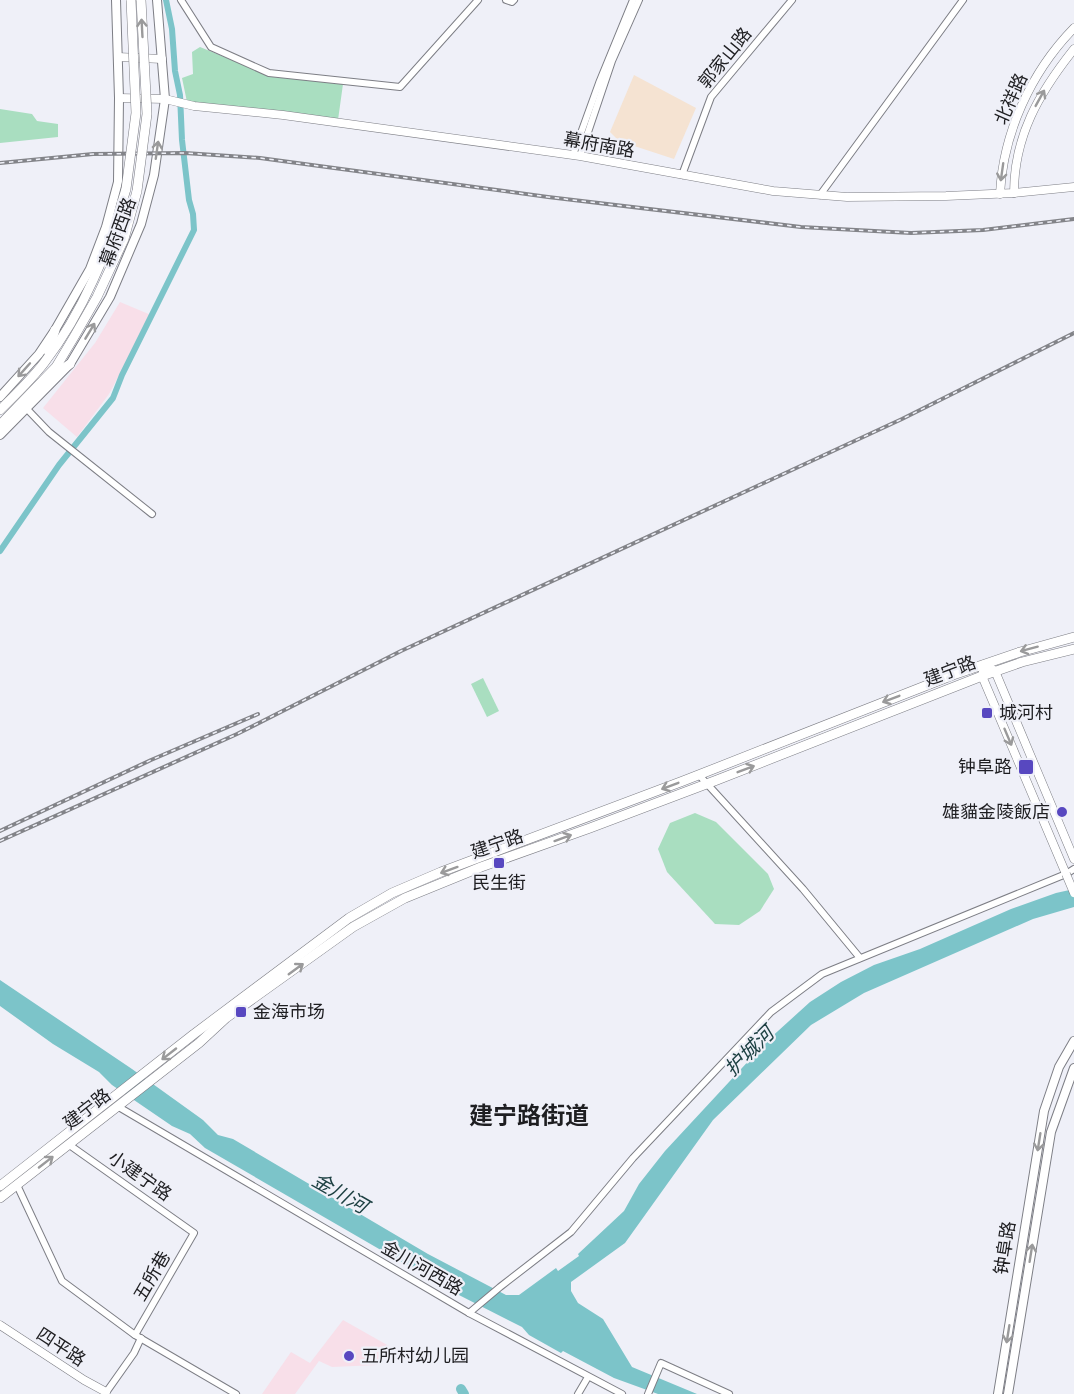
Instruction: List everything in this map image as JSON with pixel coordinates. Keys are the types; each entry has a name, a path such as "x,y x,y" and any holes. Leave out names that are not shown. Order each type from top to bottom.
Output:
{"main road":[{"name":"幕府西路","path":"0,397 39,354 55,330 90,269 106,227 118,182 119,98 116,0"},
{"name":"幕府西路","path":"0,410 44,362 85,298 111,240 126,189 136,113 131,0"},
{"name":"幕府西路","path":"0,425 56,367 97,297 124,239 137,191 147,114 141,0"},
{"name":"幕府西路","path":"0,435 70,364 110,297 141,224 154,174 166,100 157,0"},
{"path":"44,362 55,330"},
{"path":"42,382 70,364"},
{"name":"建宁路","path":"0,1186 147,1077 200,1043 224,1016 349,918 392,893 441,872 985,664 1074,637"},
{"name":"建宁路","path":"224,1016 353,927 405,898 481,867 708,784 995,671 1074,649"},
{"name":"钟阜路","path":"998,1394 1044,1111 1059,1067 1074,1041"},
{"name":"钟阜路","path":"1008,1394 1052,1131 1074,1068"},
{"name":"建宁路","path":"0,1198 117,1106 123,1095"}],"street":[{"path":"181,0 211,47 269,74 399,87 478,0"},
{"path":"506,0 512,2 513,0"},
{"path":"577,155 599,83 633,0"},
{"path":"577,155 612,61 639,0"},
{"name":"郭家山路","path":"682,176 711,97 792,0"},
{"path":"820,195 963,0"},
{"name":"北祥路","path":"1000,194 1001,171 1008,143 1030,88 1045,64 1074,28"},
{"name":"北祥路","path":"1014,193 1014,171 1030,116 1040,95 1074,49"},
{"path":"118,57 162,59"},
{"name":"幕府南路","path":"119,98 166,100 194,106 577,155 773,191 847,197 1000,194 1074,187"},
{"path":"1008,143 1013,149 1020,146"},
{"path":"27,409 81,459 152,514"},
{"path":"1074,859 995,671 985,664 982,676 1074,893"},
{"path":"699,775 802,889 860,958"},
{"path":"470,1313 572,1232 633,1158 771,1012 822,974 1074,869"},
{"name":"金川河西路","path":"117,1106 470,1313 622,1394"},
{"name":"小建宁路","path":"68,1144 194,1233"},
{"path":"16,1185 62,1281 138,1337 236,1394"},
{"name":"五所巷","path":"106,1393 134,1353 138,1337 194,1233"},
{"name":"四平路","path":"0,1325 106,1393"},
{"path":"648,1394 661,1364 729,1394"},
{"path":"578,1394 588,1377"}],"shaded area":[{"path":"634,75 696,108 674,159 619,141 610,132"},
{"path":"120,302 151,315 109,394 77,437 43,408 95,343"},
{"name":"五所村幼儿园","path":"343,1320 389,1346 377,1365 332,1367 319,1361 295,1394 262,1394 291,1352 310,1363"}],"green space":[{"path":"200,47 273,77 343,84 338,120 187,102 182,78 193,74 192,52"},
{"path":"0,109 32,114 37,121 58,124 58,137 0,143"},
{"path":"483,678 499,711 487,717 471,684"},
{"path":"695,813 716,822 768,874 774,889 760,911 739,925 715,924 667,872 658,849 670,823"}],"water":[{"path":"1074,889 1074,907 1033,919 864,993 811,1025 713,1120 625,1243 571,1282 571,1291 578,1303 603,1319 632,1367 697,1394 658,1394 614,1378 563,1351 561,1353 529,1335 522,1327 455,1293 205,1148 190,1134 172,1126 112,1085 99,1072 53,1044 0,1006 0,980 132,1069 203,1120 218,1135 233,1139 428,1254 506,1295 519,1295 556,1268 558,1271 579,1256 578,1254 624,1211 639,1184 665,1151 767,1041 810,1002 874,965 920,949 1011,909"}],"waterway":[{"path":"0,551 59,465 113,398 122,375 194,230 182,140 180,95 175,71 172,29 166,0"},
{"name":"护城河","path":"461,1389 464,1394"}],"railway":[{"path":"0,163 93,154 185,153 260,158 548,197 801,227 911,233 983,230 1074,219"},
{"path":"0,841 237,734 401,651 902,419 1074,333"},
{"path":"0,831 151,760 258,714"}],"place":[{"name":"城河村","path":"987,713"},
{"name":"钟阜路","path":"1026,767"},
{"name":"雄貓金陵飯店","path":"1062,812"},
{"name":"民生街","path":"499,863"},
{"name":"金海市场","path":"241,1012"},
{"name":"五所村幼儿园","path":"349,1356"}],"district":[{"name":"建宁路街道","path":"529,1116"}],"water label":[{"name":"金川河","path":"340,1193"}]}
